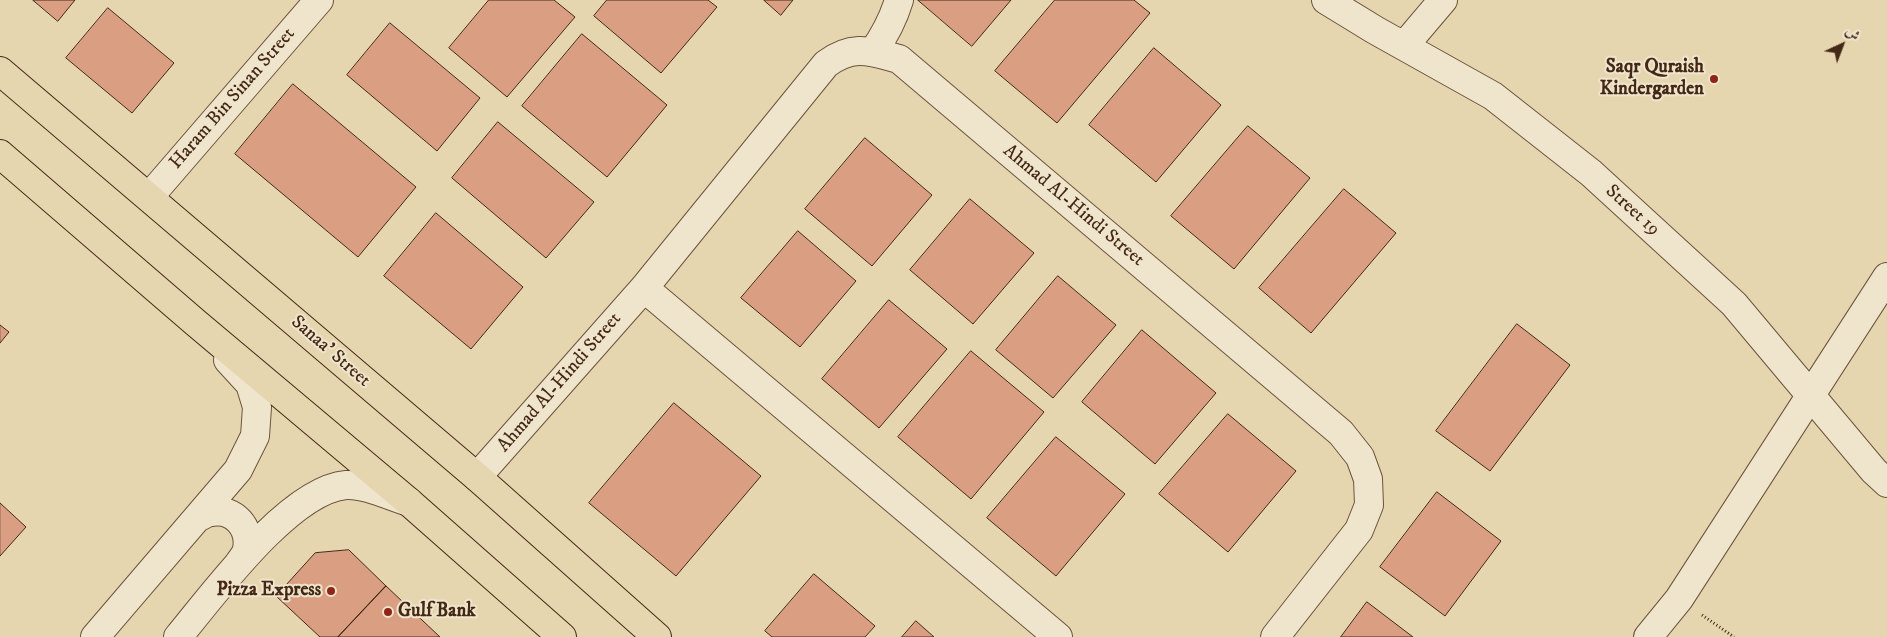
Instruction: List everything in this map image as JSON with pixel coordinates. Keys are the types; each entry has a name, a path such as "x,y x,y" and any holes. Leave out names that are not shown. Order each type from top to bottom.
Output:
{"main road":[{"name":"Sanaa' Street","path":"0,71 477,477 657,637"},
{"path":"0,154 196,323 409,502 562,637"}],"street":[{"path":"873,52 886,34 899,0"},
{"name":"Street 19","path":"1326,0 1493,96 1591,173 1734,304 1874,471 1887,482"},
{"path":"1404,46 1443,0"},
{"name":"Haram Bin Sinan Street","path":"149,196 316,1"},
{"name":"Ahmad Al-Hindi Street","path":"477,477 644,288 826,64 837,56 854,50 873,52 899,58 1341,433 1360,457 1368,479 1368,505 1359,530 1275,637"},
{"path":"1648,637 1679,599 1887,277"},
{"path":"644,288 1058,637"},
{"path":"95,637 238,470 255,436 257,407 250,384 196,323"},
{"path":"178,637 239,564 285,516 320,492 346,486 366,488 409,502"},
{"path":"197,518 211,512 227,513 241,521 248,535 247,551 239,564"}],"path":[{"path":"1679,599 1734,637"}],"building":[{"path":"33,0 75,0 58,21"},
{"path":"489,0 554,0 575,17 507,97 449,48"},
{"path":"607,0 708,0 717,7 661,73 594,16"},
{"path":"764,0 793,0 781,15"},
{"path":"918,0 1011,0 972,46"},
{"path":"1055,0 1134,0 1150,13 1057,123 995,71"},
{"path":"108,8 174,63 132,113 66,58"},
{"path":"390,23 480,98 437,151 347,75"},
{"path":"582,34 667,105 607,177 522,106"},
{"path":"1154,48 1221,105 1156,182 1089,125"},
{"path":"293,84 416,187 358,257 235,154"},
{"path":"498,122 594,202 546,258 452,178"},
{"path":"1248,126 1310,178 1234,269 1171,216"},
{"path":"865,138 932,195 872,266 805,209"},
{"path":"1344,189 1396,233 1311,333 1259,288"},
{"path":"970,199 1034,253 973,324 910,270"},
{"path":"436,213 523,287 471,349 384,276"},
{"path":"798,231 856,281 800,347 741,298"},
{"path":"1058,276 1116,325 1053,398 996,350"},
{"path":"889,300 947,349 879,428 822,379"},
{"path":"1517,324 1570,365 1490,471 1436,431"},
{"path":"0,325 9,332 0,343"},
{"path":"1142,330 1216,393 1155,464 1082,402"},
{"path":"971,351 1044,412 971,499 898,437"},
{"path":"674,403 761,476 676,576 589,503"},
{"path":"1228,414 1296,471 1228,552 1159,494"},
{"path":"1056,437 1125,494 1056,576 987,518"},
{"path":"1437,492 1501,541 1445,616 1380,567"},
{"path":"0,503 26,527 0,556"},
{"name":"Pizza Express","path":"349,550 386,586 338,637 320,637 276,596 315,553"},
{"path":"814,574 875,626 865,637 772,637 765,631"},
{"name":"Gulf Bank","path":"386,586 440,637 338,637"},
{"path":"1367,602 1413,637 1341,637"},
{"path":"916,621 934,637 902,637"}],"place":[{"name":"Saqr Quraish Kindergarden","path":"1714,79"},
{"name":"Pizza Express","path":"331,591"},
{"name":"Gulf Bank","path":"388,612"}]}
